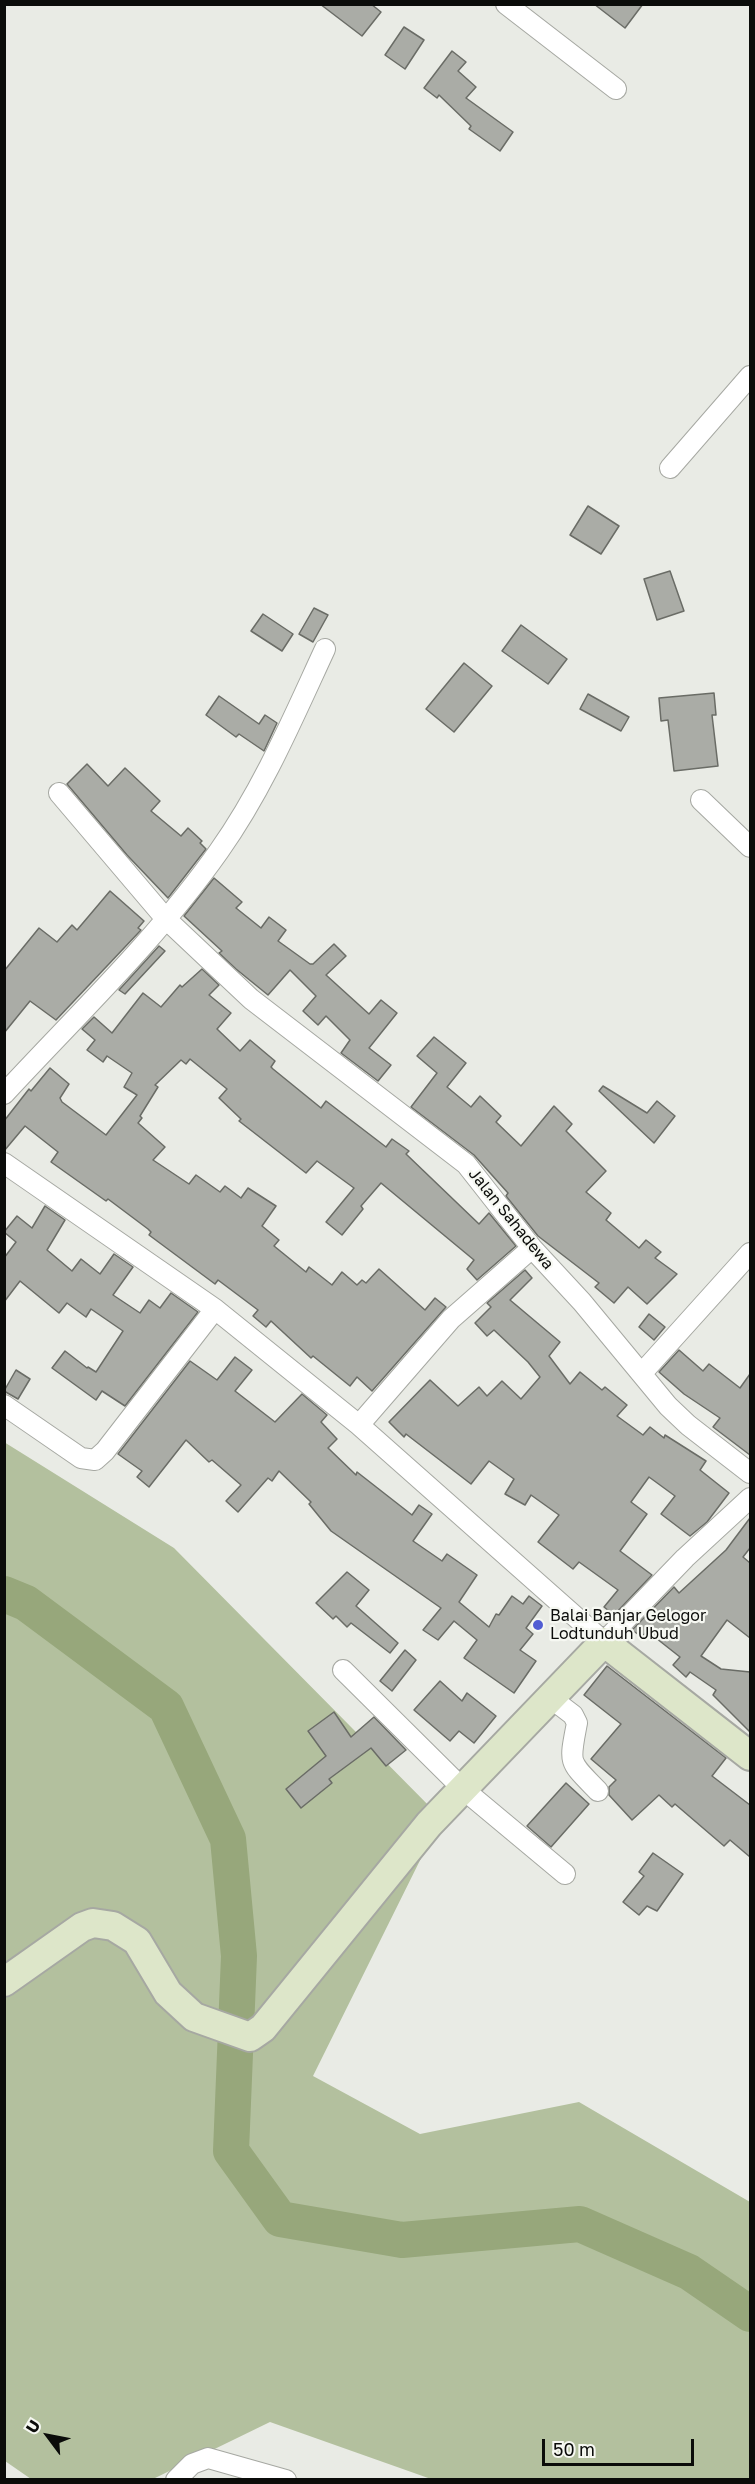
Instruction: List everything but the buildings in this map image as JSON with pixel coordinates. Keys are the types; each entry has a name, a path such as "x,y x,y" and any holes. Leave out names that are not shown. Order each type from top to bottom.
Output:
{"street":[{"path":"506,4 616,89"},
{"path":"670,468 750,376"},
{"path":"4,1094 166,919 220,850 270,769 325,649"},
{"name":"Jalan Sahadewa","path":"59,793 166,919 251,999 466,1164 532,1248 642,1373 668,1406 688,1425 750,1473"},
{"path":"701,800 750,847"},
{"path":"4,1162 215,1309 359,1425 604,1642 750,1756"},
{"path":"359,1425 452,1319 532,1248"},
{"path":"642,1373 750,1253"},
{"path":"4,1405 81,1458 95,1460 215,1309"},
{"path":"4,1982 82,1927 93,1923 113,1926 137,1941 168,1993 194,2017 250,2037 263,2028 429,1824 552,1699 685,1558 750,1498"},
{"path":"343,1670 463,1789 565,1874"},
{"path":"552,1699 573,1715 578,1723 572,1750 573,1765 597,1791"},
{"path":"176,2480 192,2464 208,2458 286,2480"}],"green space":[{"path":"4,1442 174,1548 441,1818 313,2076 420,2134 579,2102 750,2202 750,2479 431,2479 270,2422 153,2479 31,2479 5,2461"}],"waterway":[{"path":"4,1594 26,1603 166,1707 228,1839 239,1956 231,2151 280,2219 402,2240 580,2224 689,2272 750,2314"}],"place":[{"name":"Balai Banjar Gelogor Lodtunduh Ubud","path":"538,1625"}]}
